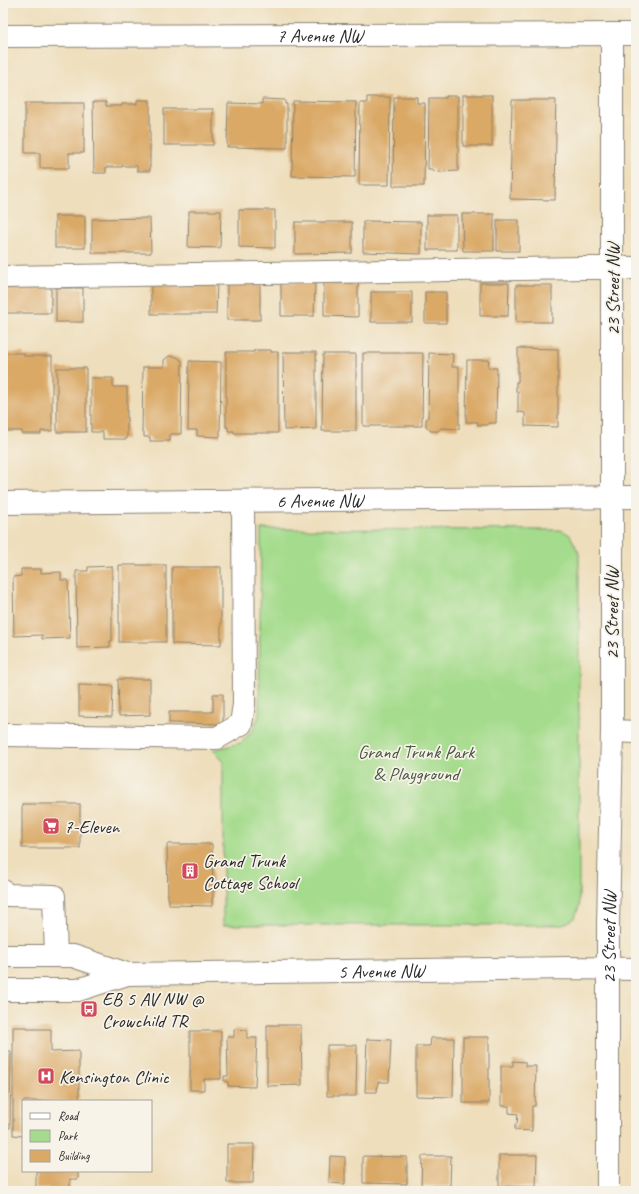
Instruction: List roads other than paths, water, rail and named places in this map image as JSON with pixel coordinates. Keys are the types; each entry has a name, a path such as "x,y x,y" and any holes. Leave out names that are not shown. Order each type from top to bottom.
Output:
{"street":[{"name":"23 Street NW","path":"608,1191 608,968 612,731 612,34"},
{"name":"7 Avenue NW","path":"3,36 636,34"},
{"path":"3,276 636,268"},
{"name":"6 Avenue NW","path":"3,504 243,500 636,497"},
{"path":"3,735 217,738 241,724 244,704 243,500"},
{"path":"612,731 636,732"},
{"path":"3,891 7,895 54,896 56,956"},
{"name":"5 Avenue NW","path":"3,956 73,956 126,974"},
{"name":"5 Avenue NW","path":"3,990 78,990 126,974 608,968 636,969"}],"place":[{"name":"7-Eleven","path":"51,826"},
{"name":"Grand Trunk Cottage School","path":"190,871"},
{"name":"EB 5 AV NW @ Crowchild TR","path":"89,1009"},
{"name":"Kensington Clinic","path":"46,1076"}],"park label":[{"name":"Grand Trunk Park & Playground","path":"416,762"}]}
